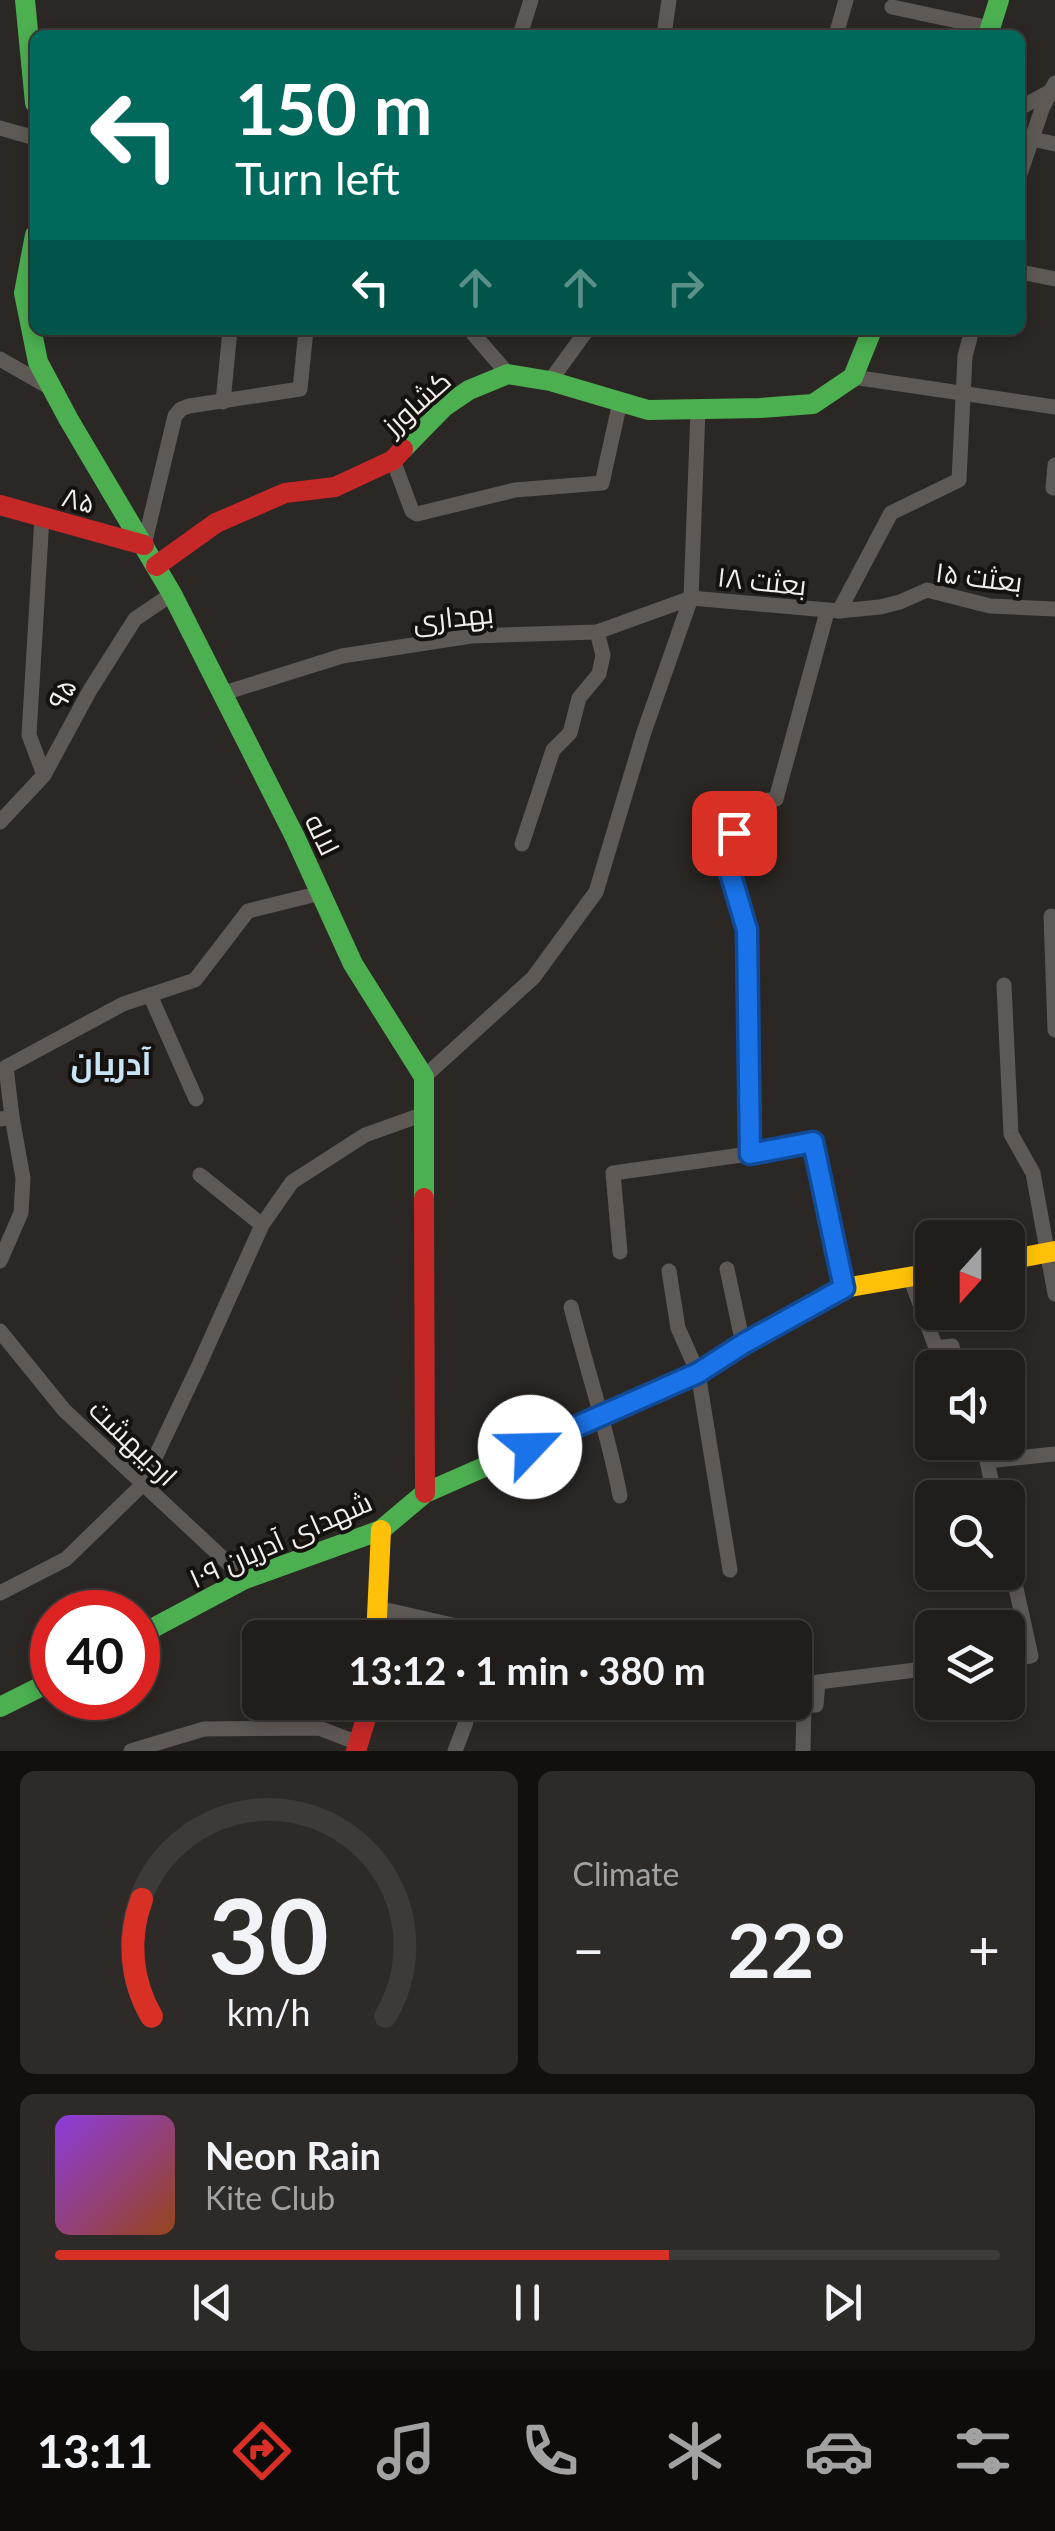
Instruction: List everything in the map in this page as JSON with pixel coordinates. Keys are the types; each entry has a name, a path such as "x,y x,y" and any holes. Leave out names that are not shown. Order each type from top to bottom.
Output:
{"street":[{"path":"24,0 30,56"},
{"path":"522,30 531,0"},
{"path":"665,30 668,0"},
{"path":"837,30 846,0"},
{"path":"989,30 999,0"},
{"path":"892,7 985,30"},
{"path":"1025,105 1054,89"},
{"path":"1025,159 1042,109 1054,89"},
{"path":"0,128 30,137"},
{"path":"1032,139 1055,144"},
{"name":"لاله","path":"30,261 24,293 30,323"},
{"path":"1025,273 1055,279"},
{"name":"لاله","path":"33,335 38,362 172,594 295,837 353,964 424,1077"},
{"path":"223,402 230,335"},
{"path":"144,544 175,416 181,408 300,389 305,335"},
{"path":"474,335 508,374 550,381 648,410 813,404 853,377 870,335"},
{"path":"550,381 583,335"},
{"path":"750,1154 747,930 727,862 741,804 776,799 833,612 890,513 959,480 962,393 971,335"},
{"path":"0,359 54,390"},
{"name":"کشاورز","path":"156,566 216,523 285,493 335,487 392,460 444,407 468,390 508,374"},
{"path":"853,377 1055,407"},
{"path":"392,460 412,511 417,514 515,490 602,483 620,402"},
{"path":"425,1493 424,1077 532,978 596,892 644,732 691,598 698,409"},
{"path":"1053,488 1055,465"},
{"name":"۸۵","path":"0,506 144,544"},
{"path":"42,517 29,735 44,775"},
{"name":"بعثت ۱۵","path":"833,612 880,607 928,590 990,606 1055,609"},
{"name":"۹۵","path":"0,822 44,775 90,690 136,619 172,594"},
{"name":"بعثت ۱۸","path":"691,598 833,612"},
{"name":"بهداری","path":"222,694 342,656 471,636 598,632 691,598"},
{"path":"522,844 553,750 570,733 579,698 599,674 604,655 598,632"},
{"path":"0,1261 21,1213 24,1178 6,1118 6,1067 122,1004 195,980 248,910 320,893"},
{"path":"1051,916 1055,1030"},
{"path":"1004,984 1011,1134 1033,1173 1052,1252 1055,1294"},
{"path":"150,995 196,1099"},
{"path":"0,1592 66,1559 142,1484 262,1225 292,1182 365,1135 424,1114"},
{"path":"620,1252 613,1173 813,1142 844,1288"},
{"path":"200,1176 262,1225"},
{"path":"1025,1257 1052,1252"},
{"path":"727,1269 743,1344"},
{"path":"668,1270 678,1328 698,1373 730,1570"},
{"name":"شهدای آدریان ۱۰۹","path":"160,1624 245,1579 382,1530 425,1493 698,1373 844,1288 915,1276"},
{"path":"910,1277 936,1348 952,1346 953,1350"},
{"path":"571,1307 611,1449 620,1496"},
{"name":"اردیبهشت","path":"0,1331 64,1410 245,1579"},
{"path":"991,1480 987,1461 1055,1454"},
{"path":"377,1620 382,1530"},
{"path":"378,1608 430,1620"},
{"path":"1025,1629 1031,1656 1025,1657"},
{"path":"812,1706 816,1706 818,1682 915,1670"},
{"path":"0,1707 30,1692"},
{"path":"131,1751 204,1729 320,1728 357,1747 365,1720"},
{"path":"803,1751 804,1720"},
{"path":"456,1751 466,1722"}],"traffic: fast":[{"path":"25,0 30,52"},
{"path":"990,30 999,0"},
{"path":"30,261 24,293 30,323"},
{"path":"33,335 38,362 172,594 295,837 353,964 424,1077 424,1198"},
{"path":"403,449 444,407 469,390 508,374 550,381 648,410 813,404 853,377 870,335"},
{"path":"160,1624 245,1579 381,1530 425,1493 684,1379"},
{"path":"0,1707 30,1692"}],"traffic: slow":[{"path":"1025,1257 1055,1251"},
{"path":"684,1379 844,1288 915,1276"},
{"path":"377,1620 381,1530"}],"traffic: jam":[{"path":"156,566 216,523 285,493 335,487 393,460 403,449"},
{"path":"0,505 144,545"},
{"path":"424,1198 425,1493"},
{"path":"356,1751 365,1720"}],"district":[{"name":"آدریان","path":"111,1062"}],"route":[{"path":"530,1447 698,1373 844,1288 813,1142 750,1154 747,930 727,862 734,833"}]}
